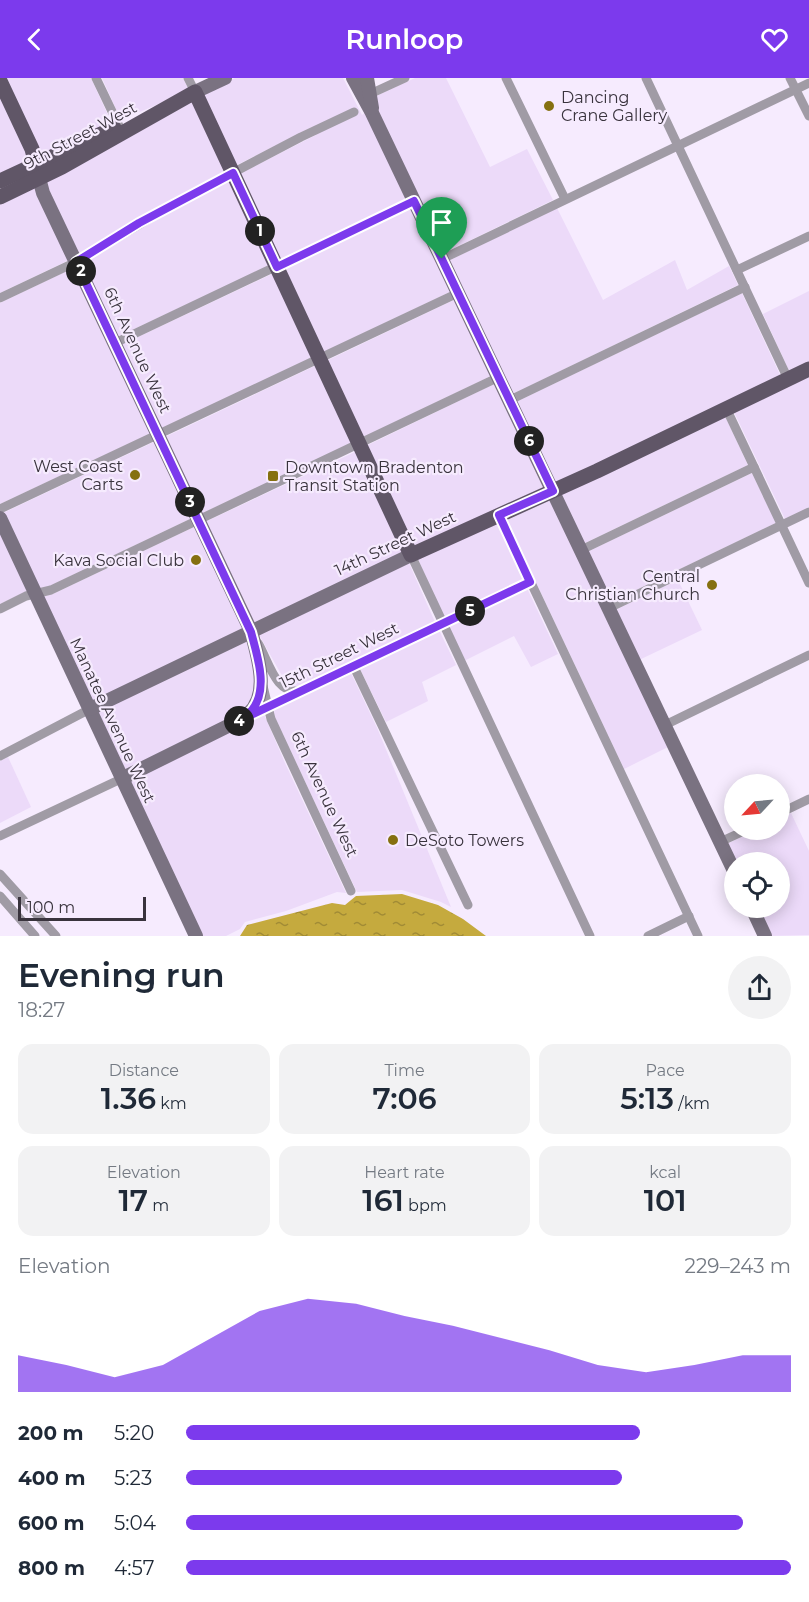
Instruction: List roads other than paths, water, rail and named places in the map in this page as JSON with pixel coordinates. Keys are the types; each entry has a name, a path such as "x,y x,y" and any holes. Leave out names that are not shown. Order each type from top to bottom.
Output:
{"main road":[{"name":"9th Street West","path":"0,182 37,171 122,135 175,103 225,78"},
{"path":"353,78 370,104 414,201 725,852"},
{"path":"367,78 370,104"},
{"name":"6th Avenue West","path":"0,81 32,149 43,193 251,632 260,678 260,694 255,706 248,714 232,724"},
{"path":"195,92 411,555"},
{"name":"9th Street West","path":"0,197 37,171 119,126 175,103"},
{"name":"14th Street West","path":"90,709 411,555 553,491 809,369"},
{"name":"Manatee Avenue West","path":"0,518 196,936"},
{"name":"15th Street West","path":"123,778 232,724"},
{"path":"757,918 765,936"}],"street":[{"path":"96,78 119,126"},
{"path":"188,78 195,92"},
{"path":"370,104 405,78"},
{"path":"506,78 565,199"},
{"path":"646,78 788,379"},
{"path":"790,78 809,116"},
{"path":"442,259 809,83"},
{"path":"0,298 76,262 139,223 354,112"},
{"path":"115,343 414,201"},
{"path":"737,270 809,236"},
{"path":"510,400 745,287"},
{"path":"0,509 458,293"},
{"path":"0,609 35,594 51,590 499,377"},
{"path":"726,408 809,583"},
{"path":"581,550 754,467"},
{"path":"609,608 809,512"},
{"path":"499,515 698,936"},
{"path":"411,555 590,936"},
{"name":"15th Street West","path":"232,724 530,582"},
{"name":"6th Avenue West","path":"251,632 282,686 290,691 306,690"},
{"path":"665,725 809,656"},
{"path":"354,667 468,905"},
{"name":"6th Avenue West","path":"260,678 271,719 351,891"},
{"name":"14th Street West","path":"0,756 90,709"},
{"name":"15th Street West","path":"0,836 123,778"},
{"path":"790,808 809,799"},
{"path":"720,842 724,840"},
{"path":"0,874 56,936"},
{"path":"0,896 35,936"},
{"path":"648,936 689,916"}],"water":[{"path":"402,894 438,905 463,919 486,936 240,936 247,925 332,903 345,905 356,896"}],"place":[{"name":"Dancing Crane Gallery","path":"549,106"},
{"name":"West Coast Carts","path":"135,475"},
{"name":"Downtown Bradenton Transit Station","path":"273,476"},
{"name":"Kava Social Club","path":"196,560"},
{"name":"Central Christian Church","path":"712,585"},
{"name":"DeSoto Towers","path":"393,840"}]}
